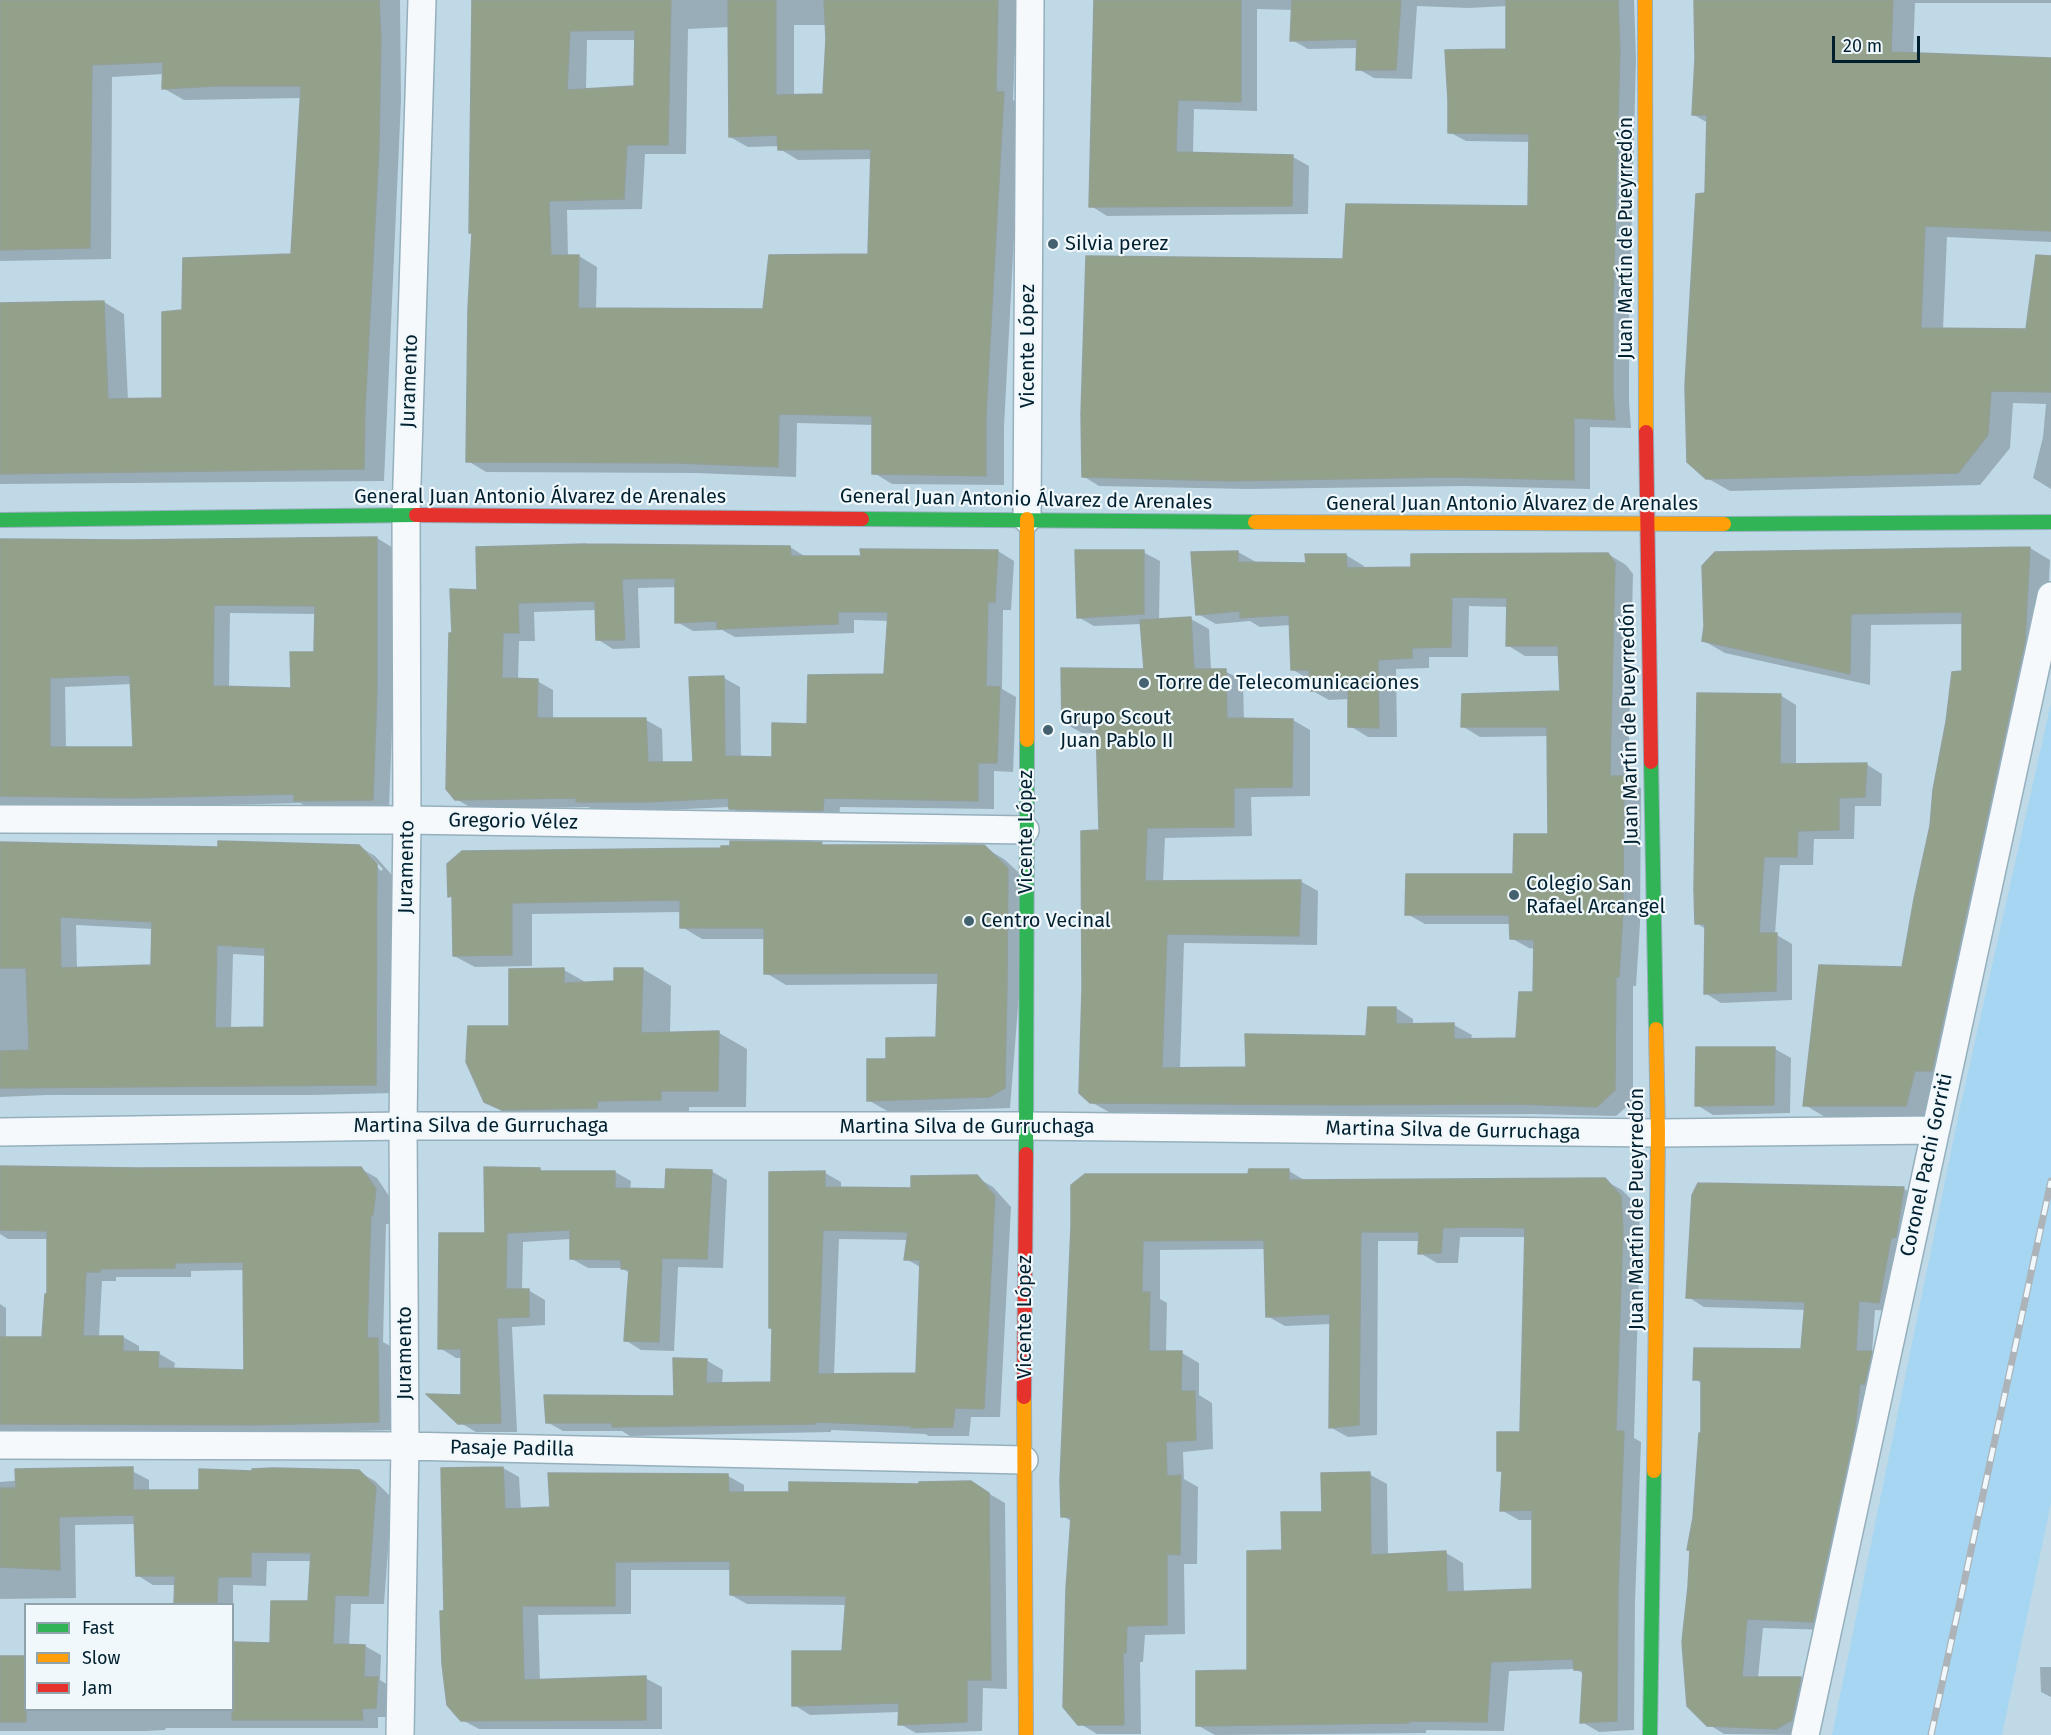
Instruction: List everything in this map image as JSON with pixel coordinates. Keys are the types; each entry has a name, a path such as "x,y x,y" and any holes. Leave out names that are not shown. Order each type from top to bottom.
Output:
{"street":[{"name":"Juramento","path":"400,1735 405,1446 403,1126 408,820 406,515 422,0"},
{"name":"Vicente López","path":"1026,1735 1023,1460 1030,0"},
{"name":"Juan Martín de Pueyrredón","path":"1646,0 1646,525 1658,1133 1650,1735"},
{"name":"General Juan Antonio Álvarez de Arenales","path":"0,519 406,515 1646,525 2051,522"},
{"name":"Coronel Pachi Gorriti","path":"1805,1735 2051,596"},
{"name":"Gregorio Vélez","path":"0,819 408,820 1025,830"},
{"name":"Martina Silva de Gurruchaga","path":"0,1132 403,1126 1026,1126 1658,1133 1935,1130"},
{"name":"Pasaje Padilla","path":"0,1445 405,1446 1023,1460"}],"shaded area":[{"path":"2051,703 2051,1503 2002,1735 1832,1735 1960,1108"}],"building":[{"path":"0,0 379,0 381,37 379,149 364,469 0,474 0,303 104,301 108,399 162,398 162,312 182,310 183,258 291,254 301,86 216,86 162,89 163,62 92,65 90,248 0,250"},
{"path":"472,0 671,0 668,145 627,145 624,199 549,201 551,255 579,255 578,308 763,309 769,255 868,254 871,149 778,150 777,135 729,137 728,0 776,0 776,95 823,94 826,39 824,0 998,0 996,92 1004,92 986,416 986,476 872,474 872,416 779,414 778,467 676,463 466,462 468,309 472,233 469,233","holes":["635,30 634,86 567,90 570,31"]},
{"path":"1094,0 1241,0 1241,102 1178,100 1176,152 1293,155 1292,206 1089,207"},
{"path":"1292,0 1401,0 1396,70 1356,70 1357,39 1290,41"},
{"path":"1506,0 1618,0 1620,49 1613,309 1615,420 1574,418 1574,480 1448,477 1230,481 1082,477 1081,414 1086,256 1343,259 1346,204 1528,206 1529,134 1448,133 1445,50 1506,49"},
{"path":"1694,0 1893,0 1891,52 2051,58 2051,231 1925,226 1921,328 2026,329 2036,255 2051,256 2051,392 1991,391 1988,435 1958,473 1706,479 1687,462 1685,386 1696,194 1705,193 1707,115 1692,115 1695,58"},
{"path":"377,537 377,691 373,800 294,801 294,794 129,798 0,796 0,539","holes":["214,605 315,606 314,652 290,652 291,688 213,686","130,675 133,747 50,747 50,678"]},
{"path":"586,544 790,546 791,556 861,556 860,549 998,550 995,602 988,602 986,686 1000,687 997,763 978,763 978,801 824,798 823,811 729,809 728,798 648,802 576,802 576,798 455,800 446,789 449,633 452,633 450,589 477,590 476,547","holes":["675,578 675,623 717,621 717,629 838,624 838,612 888,612 884,674 808,675 807,724 772,723 772,757 725,756 724,676 689,677 693,762 648,762 646,718 537,718 538,679 502,678 503,633 519,633 518,603 595,601 596,640 625,640 622,579"]},
{"path":"2030,547 2025,642 1932,1071 1915,1071 1906,1106 1803,1106 1819,965 1902,967 1930,826 1933,790 1946,722 1952,672 1962,671 1962,612 1851,614 1850,674 1702,641 1704,626 1702,566 1715,552"},
{"path":"1075,550 1144,550 1144,614 1077,618"},
{"path":"1238,551 1238,562 1306,563 1305,554 1346,554 1347,568 1411,567 1411,554 1608,553 1615,563 1610,776 1624,776 1623,914 1619,977 1616,977 1615,1090 1597,1107 1515,1104 1090,1103 1079,1093 1082,988 1081,831 1099,830 1096,723 1062,724 1061,668 1144,669 1140,620 1191,617 1194,669 1226,669 1227,718 1293,719 1292,787 1234,788 1234,827 1147,828 1145,881 1301,880 1299,936 1167,934 1162,1068 1246,1067 1245,1034 1366,1036 1368,1007 1396,1007 1396,1024 1454,1023 1454,1039 1516,1038 1519,992 1533,992 1534,940 1510,939 1509,915 1405,915 1406,874 1513,874 1514,834 1548,834 1547,727 1461,727 1462,694 1560,691 1558,646 1506,646 1507,598 1452,597 1451,647 1412,648 1412,658 1378,660 1379,728 1348,727 1348,689 1310,691 1309,670 1291,670 1289,615 1240,618 1240,611 1196,615 1191,552"},
{"path":"1697,693 1781,694 1780,764 1867,763 1865,797 1839,798 1839,830 1798,831 1797,857 1764,857 1759,933 1777,933 1776,991 1704,994 1705,924 1695,924 1694,889"},
{"path":"218,841 359,845 377,864 376,1085 0,1088 0,1051 29,1050 26,968 0,968 0,842 218,847","holes":["60,917 152,922 151,965 61,968","217,945 265,948 264,1027 215,1028"]},
{"path":"730,841 822,842 821,845 984,845 1008,868 1005,1088 989,1097 867,1101 867,1059 886,1059 886,1038 936,1037 938,973 764,974 764,928 680,928 680,900 512,903 512,955 453,956 452,896 448,897 447,864 462,851 721,848 721,846 730,846"},
{"path":"564,968 564,983 614,981 614,968 643,968 641,1033 719,1031 718,1091 661,1091 661,1100 598,1101 597,1108 502,1110 484,1102 466,1062 468,1026 509,1026 509,969"},
{"path":"1696,1047 1775,1047 1774,1105 1695,1106"},
{"path":"0,1166 361,1167 376,1189 373,1215 371,1215 367,1338 378,1338 379,1422 254,1425 0,1424 0,1337 42,1337 45,1294 47,1294 47,1231 0,1230","holes":["243,1262 244,1370 158,1368 159,1352 123,1351 123,1336 83,1336 86,1272 100,1272 100,1269 175,1268 175,1263"]},
{"path":"484,1167 540,1168 540,1171 615,1171 615,1188 665,1189 666,1169 712,1170 707,1259 662,1258 659,1342 624,1341 629,1269 621,1269 621,1260 570,1259 570,1230 507,1233 506,1289 529,1289 529,1317 497,1318 501,1423 458,1424 426,1394 461,1395 461,1349 438,1349 439,1233 485,1233"},
{"path":"1249,1169 1289,1169 1289,1180 1605,1178 1621,1196 1623,1228 1616,1431 1624,1431 1618,1591 1617,1721 1580,1723 1583,1670 1574,1670 1573,1659 1491,1662 1487,1722 1409,1721 1409,1723 1196,1726 1196,1671 1247,1670 1247,1551 1282,1550 1281,1512 1322,1512 1321,1473 1370,1472 1371,1555 1446,1551 1447,1592 1532,1589 1532,1510 1500,1511 1502,1471 1497,1471 1497,1432 1520,1432 1525,1228 1443,1228 1441,1253 1418,1254 1419,1232 1361,1232 1359,1425 1329,1428 1330,1314 1266,1317 1264,1240 1143,1241 1142,1292 1150,1292 1149,1351 1182,1351 1181,1391 1195,1391 1196,1440 1166,1442 1167,1476 1181,1475 1180,1555 1167,1554 1167,1625 1127,1626 1126,1653 1123,1653 1124,1725 1078,1725 1063,1707 1066,1589 1071,1517 1061,1517 1060,1480 1071,1185 1085,1174 1248,1174"},
{"path":"825,1171 825,1187 911,1188 911,1176 977,1175 995,1196 984,1409 955,1408 953,1427 911,1428 911,1426 816,1422 815,1424 612,1427 612,1423 546,1423 544,1395 674,1396 673,1358 707,1359 706,1383 771,1382 769,1172","holes":["823,1230 908,1232 904,1260 920,1260 916,1373 818,1374"]},
{"path":"1698,1183 1904,1187 1896,1237 1891,1238 1879,1303 1859,1301 1856,1351 1872,1351 1865,1384 1860,1384 1854,1435 1813,1622 1747,1619 1742,1677 1801,1677 1792,1720 1776,1729 1707,1726 1687,1706 1682,1642 1688,1587 1690,1550 1687,1550 1693,1518 1699,1433 1701,1433 1701,1380 1693,1380 1694,1348 1801,1349 1805,1302 1686,1298 1692,1195"},
{"path":"133,1467 133,1490 199,1490 199,1469 359,1470 376,1487 368,1596 335,1595 333,1644 365,1645 364,1677 378,1677 376,1708 362,1709 363,1720 232,1720 234,1642 270,1643 271,1601 308,1601 311,1553 251,1552 251,1577 218,1577 217,1603 174,1603 175,1576 136,1576 134,1515 59,1517 60,1570 0,1567 0,1488 16,1488 15,1469"},
{"path":"503,1467 505,1509 550,1507 548,1473 728,1474 729,1492 789,1492 789,1482 919,1484 919,1482 971,1481 989,1493 991,1680 967,1680 967,1722 898,1725 899,1703 792,1706 792,1651 842,1651 846,1596 730,1595 730,1561 615,1562 615,1606 522,1606 524,1680 646,1676 646,1720 461,1721 447,1705 442,1664 440,1611 444,1611 441,1468"},
{"path":"0,1656 24,1656 26,1722 0,1722"}],"railway":[{"path":"1931,1735 2051,1181"}],"traffic: fast":[{"path":"0,520 416,515"},
{"path":"862,519 1255,522"},
{"path":"1724,524 2051,522"},
{"path":"1026,1154 1027,740"},
{"path":"1651,762 1656,1029"},
{"path":"1650,1735 1654,1471"}],"traffic: slow":[{"path":"1645,0 1646,432"},
{"path":"1027,519 1027,740"},
{"path":"1255,522 1724,524"},
{"path":"1654,1471 1658,1133 1656,1029"},
{"path":"1024,1397 1026,1735"}],"traffic: jam":[{"path":"1646,432 1651,762"},
{"path":"416,515 862,519"},
{"path":"1024,1397 1026,1154"}],"place":[{"name":"Silvia perez","path":"1053,244"},
{"name":"Torre de Telecomunicaciones","path":"1144,683"},
{"name":"Grupo Scout Juan Pablo II","path":"1048,730"},
{"name":"Colegio San Rafael Arcangel","path":"1514,895"},
{"name":"Centro Vecinal","path":"969,921"}]}
